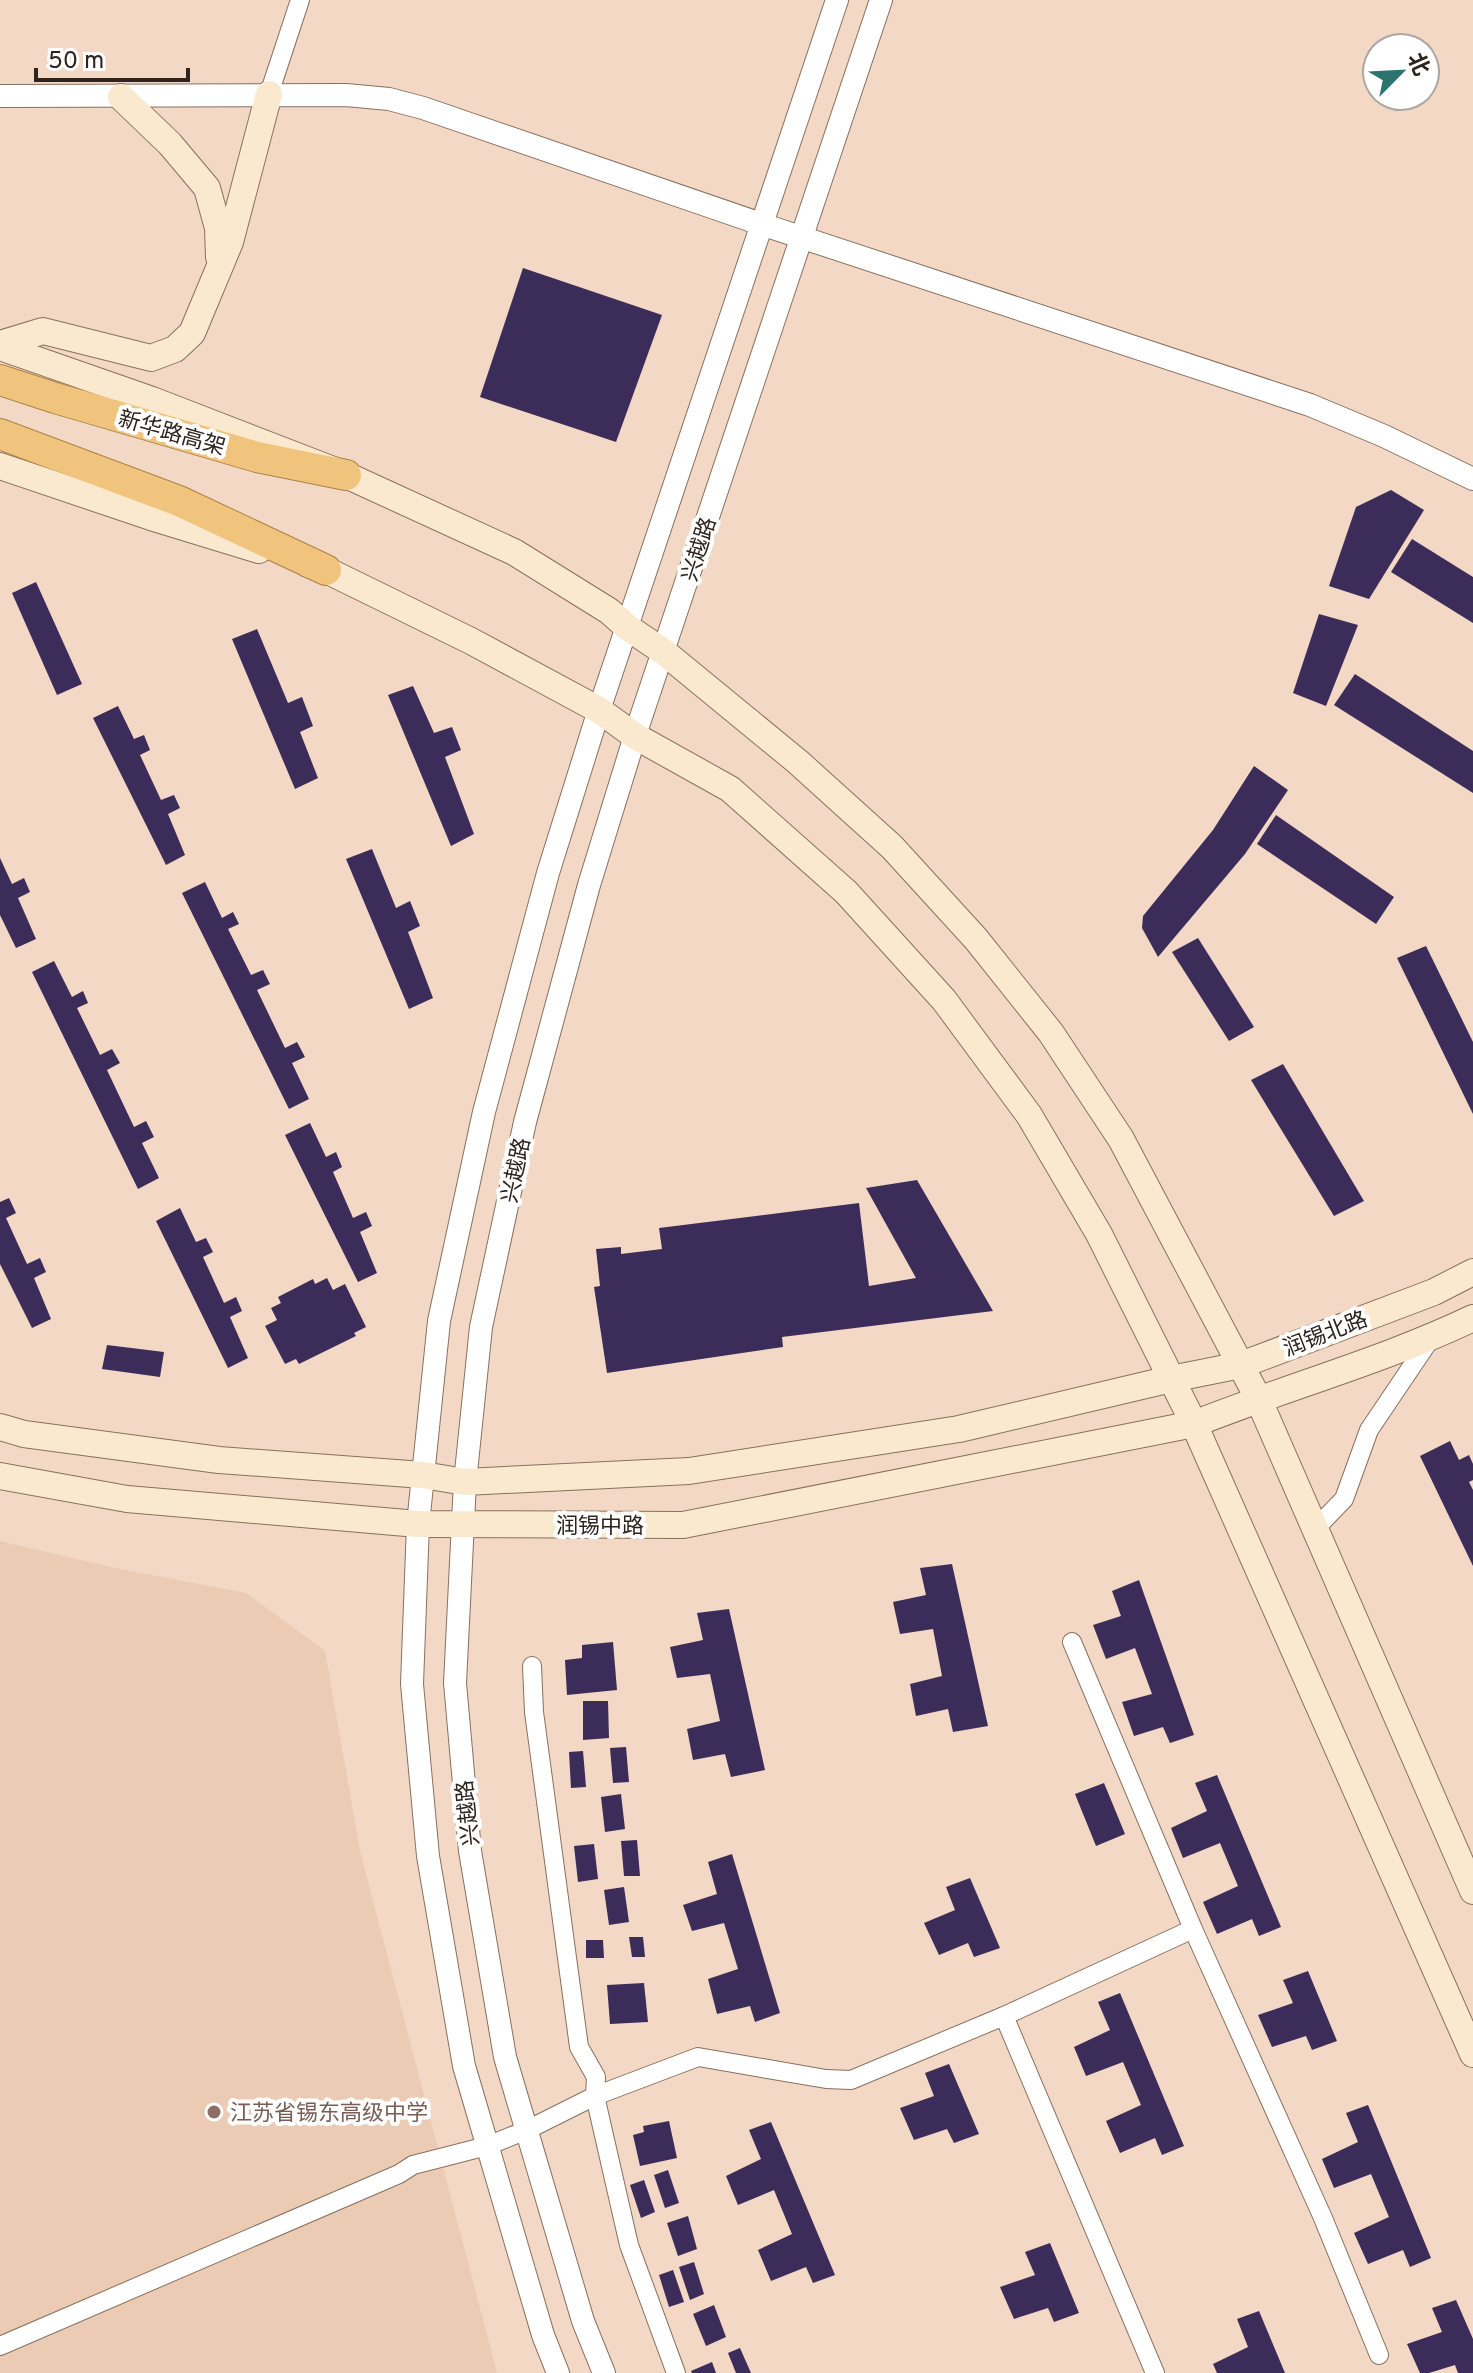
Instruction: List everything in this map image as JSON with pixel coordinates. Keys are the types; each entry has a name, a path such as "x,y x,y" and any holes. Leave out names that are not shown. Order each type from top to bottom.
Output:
{"highway":[{"name":"新华路高架","path":"0,380 257,457 346,475"},
{"path":"0,434 179,501 326,570"}],"main road":[{"path":"0,345 43,331 151,358 175,349 192,333 230,242 269,94"},
{"path":"121,97 170,144 207,188 218,228 220,266"},
{"path":"0,345 346,475 514,552 609,611 664,652 798,762 892,847 976,939 1051,1033 1121,1139 1258,1398 1473,1891"},
{"path":"0,466 151,517 326,570 471,641 599,710 635,736 730,789 846,892 944,1000 1029,1115 1099,1234 1194,1424 1473,2054"},
{"name":"润锡北路","path":"1171,1379 1241,1365 1434,1292 1473,1272"},
{"name":"润锡北路","path":"1194,1424 1258,1398 1325,1378 1431,1338 1473,1318"},
{"path":"0,1427 24,1434 219,1460 423,1475 465,1482 689,1471 959,1429 1171,1379"},
{"name":"润锡中路","path":"0,1476 127,1499 418,1524 683,1525 1194,1424"}],"street":[{"path":"269,94 300,0"},
{"name":"兴越路","path":"558,2373 543,2335 464,2066 428,1856 412,1684 418,1524 439,1321 484,1112 548,873 599,710 837,0"},
{"name":"兴越路","path":"604,2373 583,2321 505,2057 470,1851 455,1683 465,1482 481,1327 525,1122 589,885 635,736 881,0"},
{"path":"0,96 269,94 389,99 1310,405 1473,479"},
{"path":"1315,1529 1344,1499 1369,1430 1431,1338"},
{"path":"1072,1642 1193,1929 1323,2218 1379,2355"},
{"path":"532,1666 534,1712 579,2047 596,2077 595,2096 629,2245 676,2373"},
{"path":"0,2346 399,2174 413,2165 487,2146 595,2096 698,2057 826,2079 851,2080 1004,2016 1193,1929"},
{"path":"1004,2016 1155,2373"}],"shaded area":[{"name":"江苏省锡东高级中学","path":"0,1541 115,1568 246,1593 325,1651 360,1851 497,2373 0,2373"}],"building":[{"path":"523,268 662,315 616,442 480,397"},
{"path":"1391,490 1424,510 1369,599 1329,586 1356,507"},
{"path":"1412,539 1473,577 1473,623 1391,572"},
{"path":"36,582 82,684 57,695 12,593"},
{"path":"1319,614 1358,625 1326,706 1293,693"},
{"path":"257,629 288,703 302,697 313,726 300,732 318,778 295,789 232,639"},
{"path":"1355,674 1473,751 1473,793 1334,705"},
{"path":"413,686 434,733 452,727 461,750 445,757 474,834 451,846 388,695"},
{"path":"118,706 134,739 144,735 150,750 140,755 161,800 174,795 180,808 168,814 185,855 166,865 93,718"},
{"path":"1254,766 1288,790 1245,854 1158,957 1142,928 1143,916 1213,830"},
{"path":"1276,815 1394,897 1376,924 1257,844"},
{"path":"372,849 396,908 410,901 420,926 408,932 433,998 409,1009 346,859"},
{"path":"0,858 12,884 24,878 30,892 18,898 36,939 16,948 0,915"},
{"path":"205,882 222,918 233,912 239,924 228,929 251,975 263,970 270,984 257,990 285,1048 297,1042 305,1057 292,1063 309,1099 289,1109 182,893"},
{"path":"1198,938 1254,1027 1229,1041 1172,952"},
{"path":"1426,946 1473,1042 1473,1114 1397,958"},
{"path":"54,961 72,997 83,991 88,1003 77,1008 100,1055 112,1049 120,1063 107,1070 134,1127 146,1121 154,1137 142,1143 159,1178 138,1189 32,972"},
{"path":"1283,1064 1364,1201 1334,1216 1251,1080"},
{"path":"310,1123 326,1157 336,1152 342,1167 333,1172 353,1218 366,1212 372,1226 360,1232 377,1273 358,1282 285,1135"},
{"path":"917,1180 993,1311 782,1337 783,1347 607,1373 594,1287 600,1286 596,1249 621,1247 621,1254 662,1249 659,1228 859,1203 869,1286 916,1278 866,1188"},
{"path":"9,1198 16,1213 6,1218 27,1264 40,1258 46,1272 34,1278 51,1319 32,1328 0,1264 0,1202"},
{"path":"180,1208 196,1242 206,1238 213,1252 203,1257 224,1303 236,1297 242,1311 230,1317 248,1358 228,1368 156,1221"},
{"path":"327,1278 333,1290 345,1284 366,1327 354,1333 356,1336 299,1364 296,1359 285,1364 265,1326 277,1320 271,1308 281,1303 278,1297 313,1279 315,1284"},
{"path":"107,1345 164,1352 160,1377 102,1369"},
{"path":"1450,1441 1459,1460 1469,1455 1473,1464 1473,1480 1469,1482 1473,1490 1473,1566 1420,1456"},
{"path":"952,1564 988,1726 953,1732 948,1709 916,1716 910,1684 942,1676 933,1629 900,1634 893,1602 926,1595 920,1568"},
{"path":"1139,1580 1194,1735 1170,1743 1163,1727 1134,1736 1122,1702 1152,1694 1135,1648 1106,1659 1093,1625 1121,1616 1112,1591"},
{"path":"729,1609 765,1770 731,1777 725,1754 693,1760 687,1729 720,1721 710,1674 677,1678 670,1647 703,1640 697,1613"},
{"path":"613,1642 617,1690 567,1695 565,1660 582,1658 582,1645"},
{"path":"583,1701 608,1701 609,1738 583,1740"},
{"path":"626,1747 629,1782 613,1783 610,1748"},
{"path":"583,1751 586,1787 571,1788 569,1752"},
{"path":"1217,1775 1281,1927 1259,1936 1252,1919 1217,1934 1203,1902 1238,1886 1220,1843 1183,1858 1171,1828 1207,1811 1195,1783"},
{"path":"1104,1783 1125,1834 1096,1846 1075,1794"},
{"path":"621,1794 625,1829 605,1832 601,1797"},
{"path":"637,1840 640,1876 624,1876 621,1841"},
{"path":"594,1844 598,1879 578,1882 574,1846"},
{"path":"732,1854 780,2013 755,2022 750,2006 717,2014 708,1979 738,1969 724,1923 692,1931 683,1905 717,1894 708,1862"},
{"path":"970,1878 1000,1948 974,1957 968,1943 939,1955 924,1923 955,1910 946,1887"},
{"path":"624,1887 629,1922 609,1925 604,1890"},
{"path":"629,1937 643,1937 645,1957 632,1957"},
{"path":"586,1940 603,1940 604,1958 586,1958"},
{"path":"1308,1971 1337,2041 1312,2050 1306,2036 1272,2047 1258,2015 1293,2003 1283,1980"},
{"path":"644,1983 648,2022 610,2024 607,1985"},
{"path":"1120,1993 1184,2146 1162,2155 1155,2138 1120,2153 1106,2121 1141,2105 1123,2062 1086,2076 1074,2047 1110,2030 1098,2002"},
{"path":"949,2064 979,2134 954,2143 947,2129 914,2140 900,2108 934,2096 925,2073"},
{"path":"1368,2105 1431,2258 1410,2267 1403,2250 1368,2264 1354,2233 1389,2217 1371,2174 1334,2188 1322,2159 1358,2142 1346,2113"},
{"path":"669,2121 677,2158 640,2166 633,2135 644,2132 643,2126"},
{"path":"771,2122 835,2275 813,2283 806,2267 771,2281 758,2250 792,2234 774,2190 738,2205 726,2176 761,2159 749,2130"},
{"path":"668,2170 679,2203 665,2208 654,2175"},
{"path":"644,2180 655,2212 641,2218 630,2185"},
{"path":"688,2216 697,2249 678,2256 667,2223"},
{"path":"1050,2243 1079,2313 1054,2322 1048,2308 1014,2319 1000,2287 1035,2275 1025,2252"},
{"path":"694,2262 704,2294 690,2300 679,2267"},
{"path":"673,2270 684,2302 669,2307 659,2275"},
{"path":"1456,2300 1473,2339 1473,2373 1458,2373 1455,2365 1420,2373 1407,2344 1442,2332 1432,2308"},
{"path":"714,2305 726,2337 706,2346 693,2314"},
{"path":"1259,2311 1285,2373 1217,2373 1213,2364 1248,2347 1237,2319"},
{"path":"740,2348 751,2373 736,2373 728,2353"},
{"path":"712,2362 716,2373 691,2371"}],"place":[{"name":"江苏省锡东高级中学","path":"214,2112"}]}
